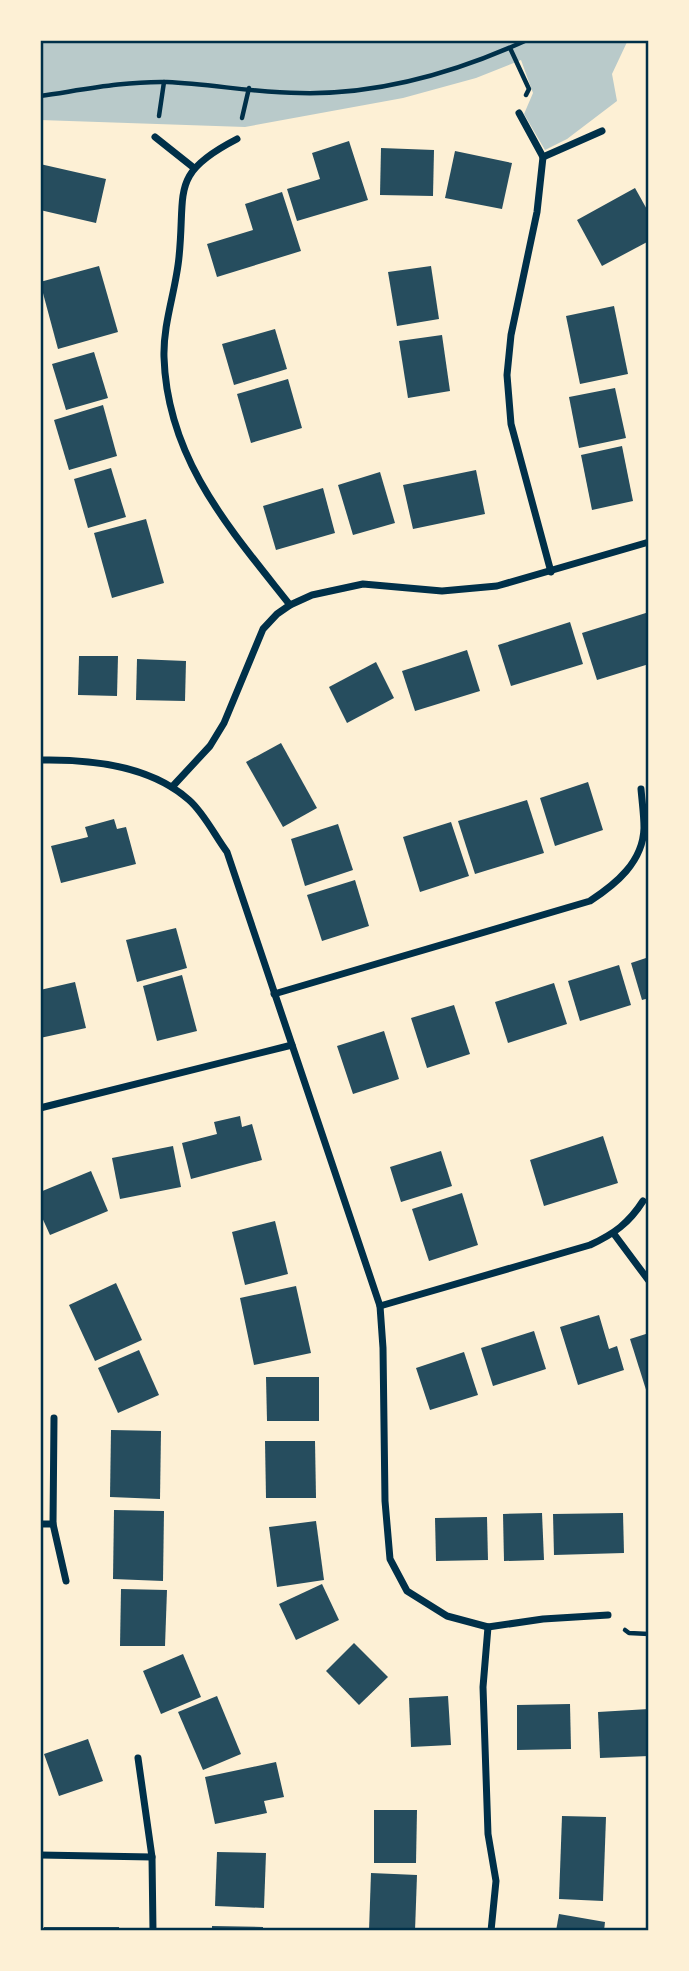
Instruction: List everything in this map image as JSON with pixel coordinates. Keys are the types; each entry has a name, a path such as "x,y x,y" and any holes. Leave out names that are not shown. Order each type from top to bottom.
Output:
{"street":[{"path":"519,113 543,157 537,212 511,335 507,375 511,424 551,572"},
{"path":"543,157 602,131"},
{"path":"155,138 194,168"},
{"path":"237,139 211,152 186,179 177,277 164,356 170,400 184,452 216,511 290,605"},
{"path":"172,787 209,746 224,723 263,629 290,605 312,595 363,584 442,591 496,586 649,542"},
{"path":"40,760 80,760 137,772 172,787 191,801 227,852 380,1306 385,1501 390,1559 407,1591 447,1616 488,1627 542,1619 608,1615"},
{"path":"274,994 590,901 615,885 634,862 644,830 641,789"},
{"path":"40,1108 292,1045"},
{"path":"380,1306 590,1245 614,1234 631,1219 643,1201"},
{"path":"614,1234 649,1281"},
{"path":"54,1418 54,1524 66,1581"},
{"path":"40,1524 54,1524"},
{"path":"488,1627 482,1687 488,1834 496,1881 491,1931"},
{"path":"138,1758 152,1857 153,1931"},
{"path":"40,1855 152,1857"}],"path":[{"path":"40,96 97,87 164,82 300,93 378,86 424,78 527,40"},
{"path":"510,47 529,89 519,113"},
{"path":"155,138 164,82"},
{"path":"237,139 249,88"}],"shaded area":[{"path":"40,40 628,40 612,74 617,101 567,139 545,150 524,114 533,93 521,60 476,78 403,98 245,127 40,120"}],"building":[{"path":"349,141 368,200 297,221 287,189 320,179 312,153"},
{"path":"381,148 434,150 433,196 380,195"},
{"path":"455,151 512,163 502,209 445,198"},
{"path":"40,164 106,179 96,223 40,210"},
{"path":"635,188 649,213 649,241 602,266 577,220"},
{"path":"282,192 301,251 217,277 207,244 253,230 245,204"},
{"path":"99,266 118,332 58,349 40,282"},
{"path":"431,266 439,319 397,326 388,272"},
{"path":"614,306 628,374 580,384 566,316"},
{"path":"275,329 287,369 234,385 222,344"},
{"path":"442,335 450,391 408,398 399,341"},
{"path":"94,352 108,398 66,410 52,364"},
{"path":"288,379 302,428 251,443 237,394"},
{"path":"615,388 626,438 579,448 569,397"},
{"path":"103,405 117,456 69,470 54,420"},
{"path":"622,446 633,501 592,510 581,455"},
{"path":"111,468 126,517 88,528 74,479"},
{"path":"476,470 485,514 413,529 403,485"},
{"path":"380,472 395,523 353,535 338,485"},
{"path":"323,488 335,533 276,550 263,506"},
{"path":"146,519 164,583 112,598 94,533"},
{"path":"649,612 649,664 597,680 582,633"},
{"path":"570,622 583,664 511,686 498,645"},
{"path":"467,650 480,691 415,711 402,671"},
{"path":"79,656 118,656 117,696 78,695"},
{"path":"137,659 186,661 185,701 136,700"},
{"path":"376,662 394,698 347,723 329,687"},
{"path":"281,743 317,808 283,827 246,762"},
{"path":"588,782 603,830 555,846 540,798"},
{"path":"527,800 544,853 475,874 458,821"},
{"path":"114,819 117,829 126,827 136,864 61,883 51,846 88,837 85,827"},
{"path":"451,822 469,876 420,892 403,837"},
{"path":"338,824 353,870 305,886 291,839"},
{"path":"355,880 369,926 322,941 307,895"},
{"path":"176,928 187,968 137,982 126,940"},
{"path":"649,957 649,998 642,1000 631,963"},
{"path":"619,965 631,1005 580,1021 568,981"},
{"path":"182,975 197,1031 157,1041 143,986"},
{"path":"75,982 86,1028 40,1038 40,990"},
{"path":"554,983 567,1024 508,1043 495,1002"},
{"path":"454,1005 470,1054 427,1068 411,1018"},
{"path":"384,1031 399,1079 353,1094 337,1046"},
{"path":"240,1116 242,1127 252,1124 262,1160 191,1179 182,1143 217,1134 214,1122"},
{"path":"603,1136 618,1183 544,1206 530,1160"},
{"path":"173,1146 181,1187 120,1199 112,1158"},
{"path":"441,1151 452,1186 401,1202 390,1167"},
{"path":"91,1171 108,1211 50,1235 40,1213 40,1192"},
{"path":"462,1193 478,1245 429,1261 412,1209"},
{"path":"275,1221 288,1274 245,1285 232,1232"},
{"path":"116,1283 142,1340 95,1361 69,1305"},
{"path":"296,1286 311,1353 254,1365 240,1298"},
{"path":"599,1315 609,1349 617,1346 624,1370 578,1385 560,1327"},
{"path":"534,1331 546,1369 493,1386 481,1348"},
{"path":"649,1333 649,1396 648,1396 630,1339"},
{"path":"139,1350 159,1395 118,1413 98,1368"},
{"path":"464,1352 478,1395 430,1410 416,1368"},
{"path":"266,1377 319,1377 319,1421 267,1421"},
{"path":"111,1430 161,1431 160,1499 110,1497"},
{"path":"265,1441 315,1441 316,1498 266,1498"},
{"path":"114,1510 164,1511 163,1581 113,1579"},
{"path":"542,1513 544,1560 504,1561 503,1514"},
{"path":"623,1513 624,1553 554,1555 553,1514"},
{"path":"487,1517 488,1560 436,1561 435,1518"},
{"path":"316,1521 324,1580 277,1587 269,1527"},
{"path":"322,1584 339,1620 296,1640 279,1604"},
{"path":"121,1589 167,1590 165,1646 120,1646"},
{"path":"354,1643 388,1677 359,1705 326,1671"},
{"path":"183,1654 201,1697 161,1714 143,1671"},
{"path":"217,1696 241,1754 203,1770 178,1712"},
{"path":"448,1696 451,1745 411,1747 409,1698"},
{"path":"570,1704 571,1749 517,1750 517,1705"},
{"path":"649,1709 649,1756 600,1758 598,1712"},
{"path":"88,1739 103,1781 59,1796 44,1754"},
{"path":"276,1762 284,1797 264,1801 267,1813 215,1824 205,1777"},
{"path":"374,1810 417,1810 416,1863 374,1863"},
{"path":"562,1816 606,1817 603,1901 559,1899"},
{"path":"217,1852 266,1853 264,1908 215,1906"},
{"path":"371,1873 417,1875 415,1931 369,1931"},
{"path":"559,1914 605,1922 604,1931 556,1931"},
{"path":"212,1926 263,1927 263,1931 212,1931"},
{"path":"44,1927 119,1927 119,1931 44,1931"}]}
